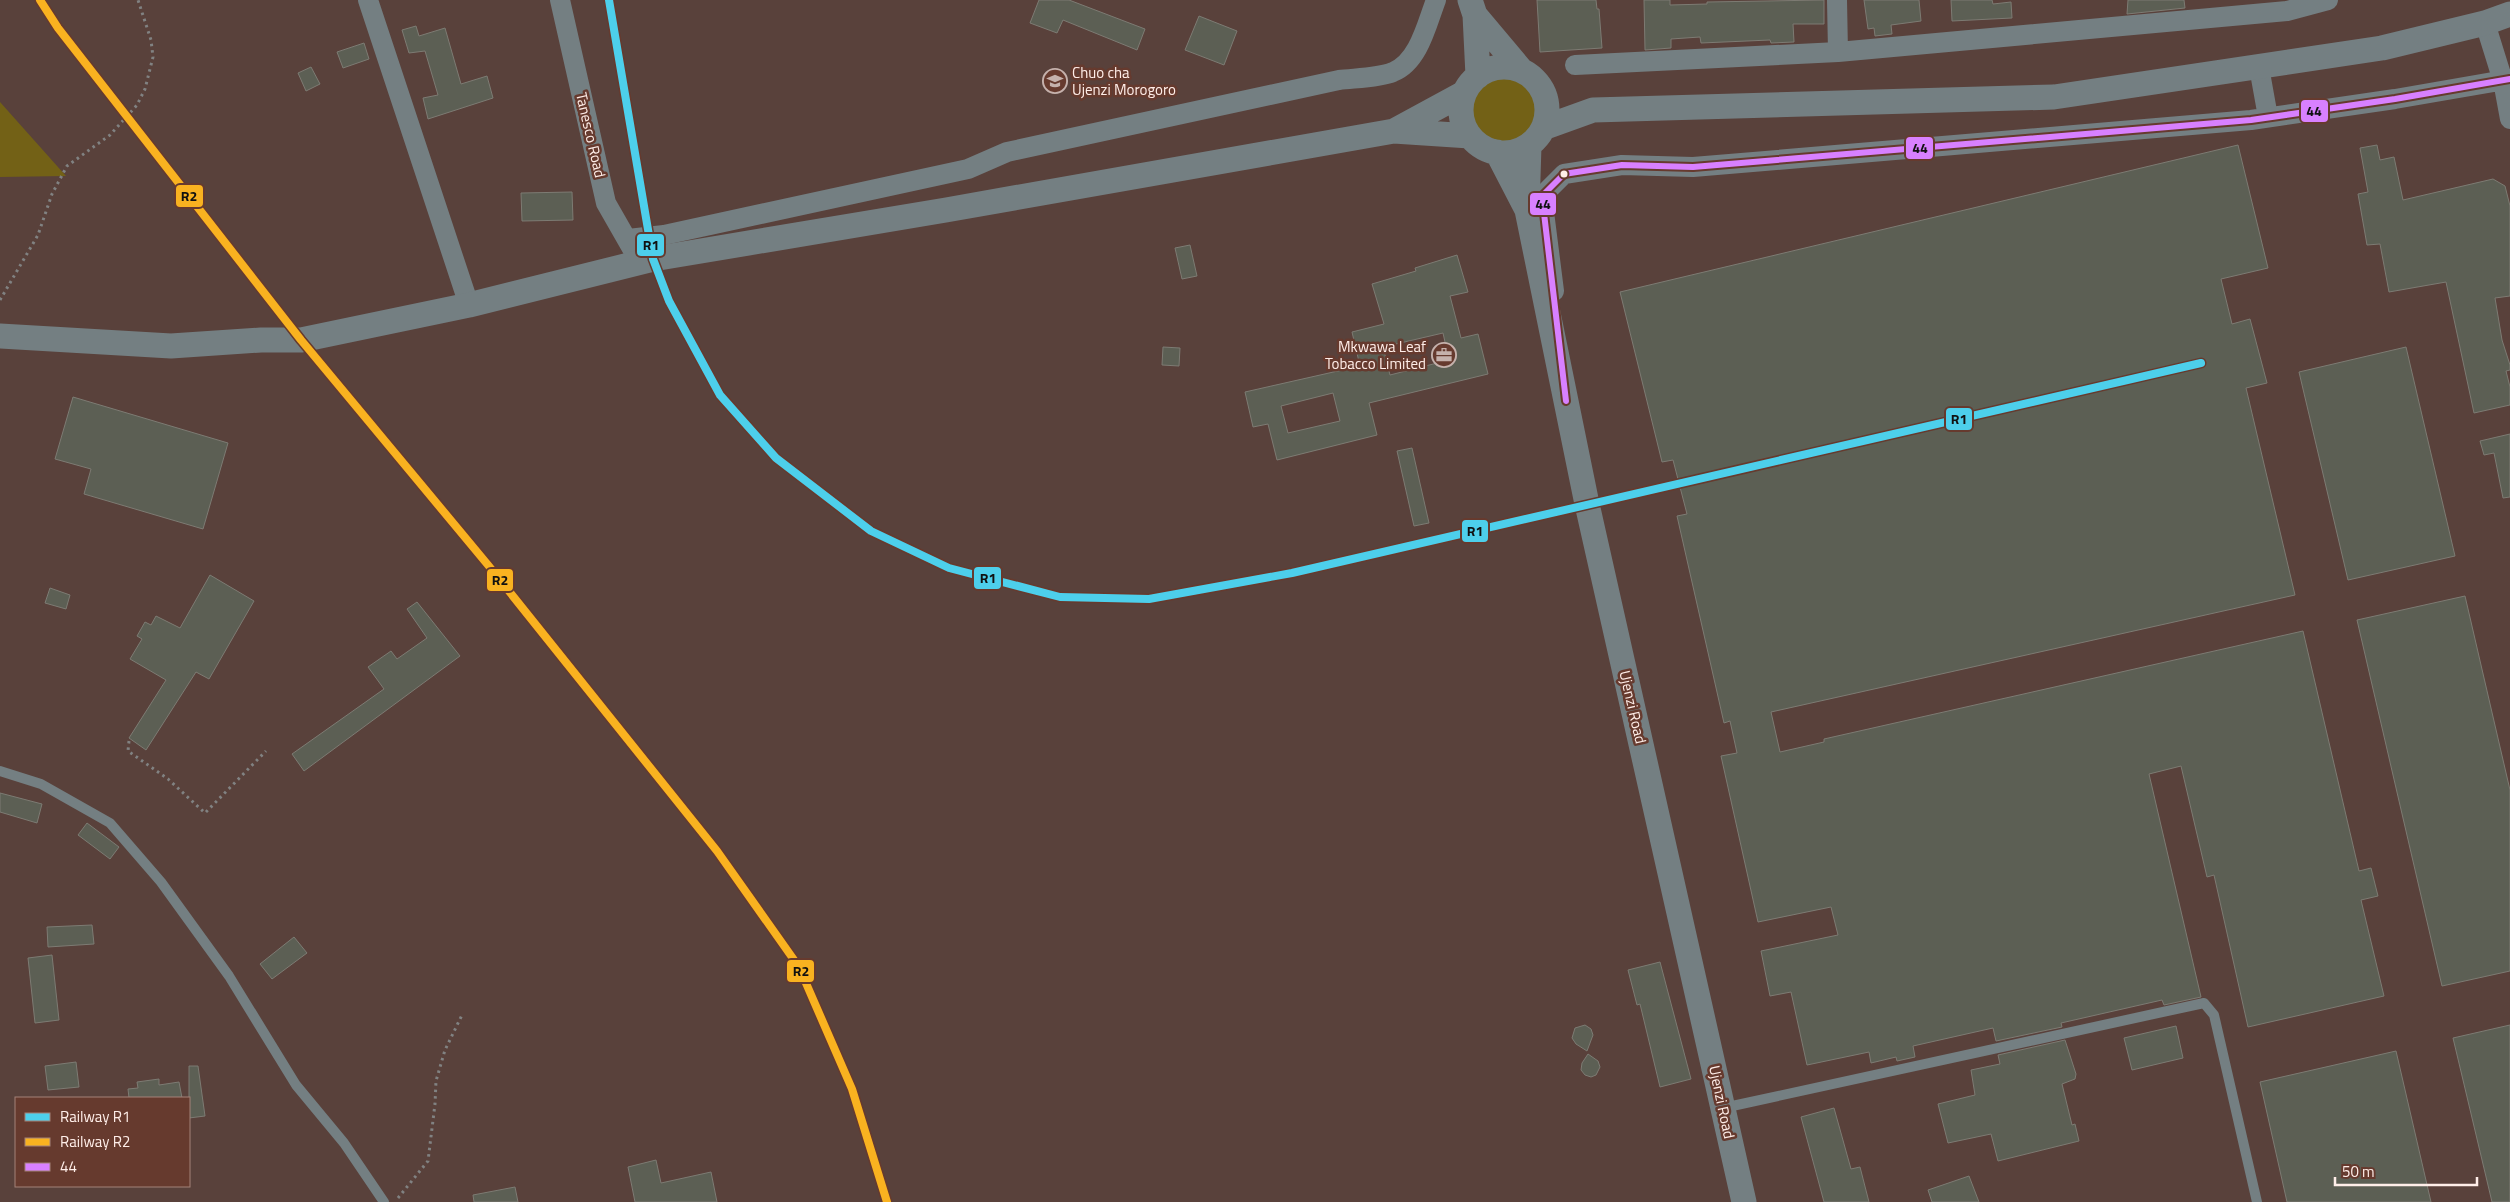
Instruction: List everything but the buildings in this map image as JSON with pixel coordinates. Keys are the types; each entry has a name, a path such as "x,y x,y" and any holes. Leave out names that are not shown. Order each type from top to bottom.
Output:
{"street":[{"path":"368,0 469,305"},
{"name":"Tanesco Road","path":"560,0 606,203 640,262"},
{"path":"628,240 664,235 968,169 1016,150 1339,80 1394,72 1408,60 1421,40 1436,0"},
{"path":"1837,0 1838,52"},
{"path":"1575,65 1838,52 2287,12 2328,0"},
{"path":"1473,8 1522,71 1533,79 1542,90 1546,102 1547,115 1536,136 1527,210"},
{"path":"1473,8 1471,85 1461,115 1470,136 1482,147 1508,153 1536,136 1592,110 2054,97 2382,48 2485,23 2510,14"},
{"path":"2485,23 2506,80 2510,119"},
{"path":"2259,66 2268,117"},
{"path":"1394,130 1499,68 1522,71"},
{"path":"1566,401 1542,196 1564,174 1622,165 1693,167 2125,132 2268,117 2506,80"},
{"path":"1542,90 1592,110"},
{"path":"0,336 171,346 261,340 301,340 469,305 640,262 1394,130 1470,136"},
{"path":"1497,152 1527,210"},
{"name":"Ujenzi Road","path":"1527,210 1587,504 1744,1202"}],"lane":[{"path":"0,771 41,784 110,823 161,882 229,976 296,1085 344,1143 384,1202"},
{"path":"1723,1108 2204,1003 2214,1015 2257,1202"}],"path":[{"path":"0,300 38,235 52,194 67,166 110,135 132,111 145,89 153,57 151,40 138,0"},
{"path":"129,741 128,751 168,779 205,813 266,751"},
{"path":"394,1202 428,1161 436,1081 445,1050 462,1015"}],"shaded area":[{"path":"1505,78 1518,81 1529,88 1536,99 1539,112 1536,125 1529,136 1518,143 1505,146 1492,143 1481,136 1474,125 1471,112 1474,99 1481,88 1492,81"},
{"path":"0,102 66,176 0,177"}],"rail line":[{"name":"R2","path":"40,0 58,28 301,340 488,565 717,851 799,967 852,1089 887,1202"},
{"name":"R1","path":"609,0 653,259 669,301 720,395 776,458 871,531 949,568 1060,597 1149,599 1292,573 2201,363"}],"transit line":[{"name":"44","path":"1566,401 1542,196 1564,174 1622,165 1693,167 2251,120 2395,99 2510,79"}],"place":[{"name":"Chuo cha Ujenzi Morogoro","path":"1055,81"},
{"name":"Mkwawa Leaf Tobacco Limited","path":"1444,355"}]}
